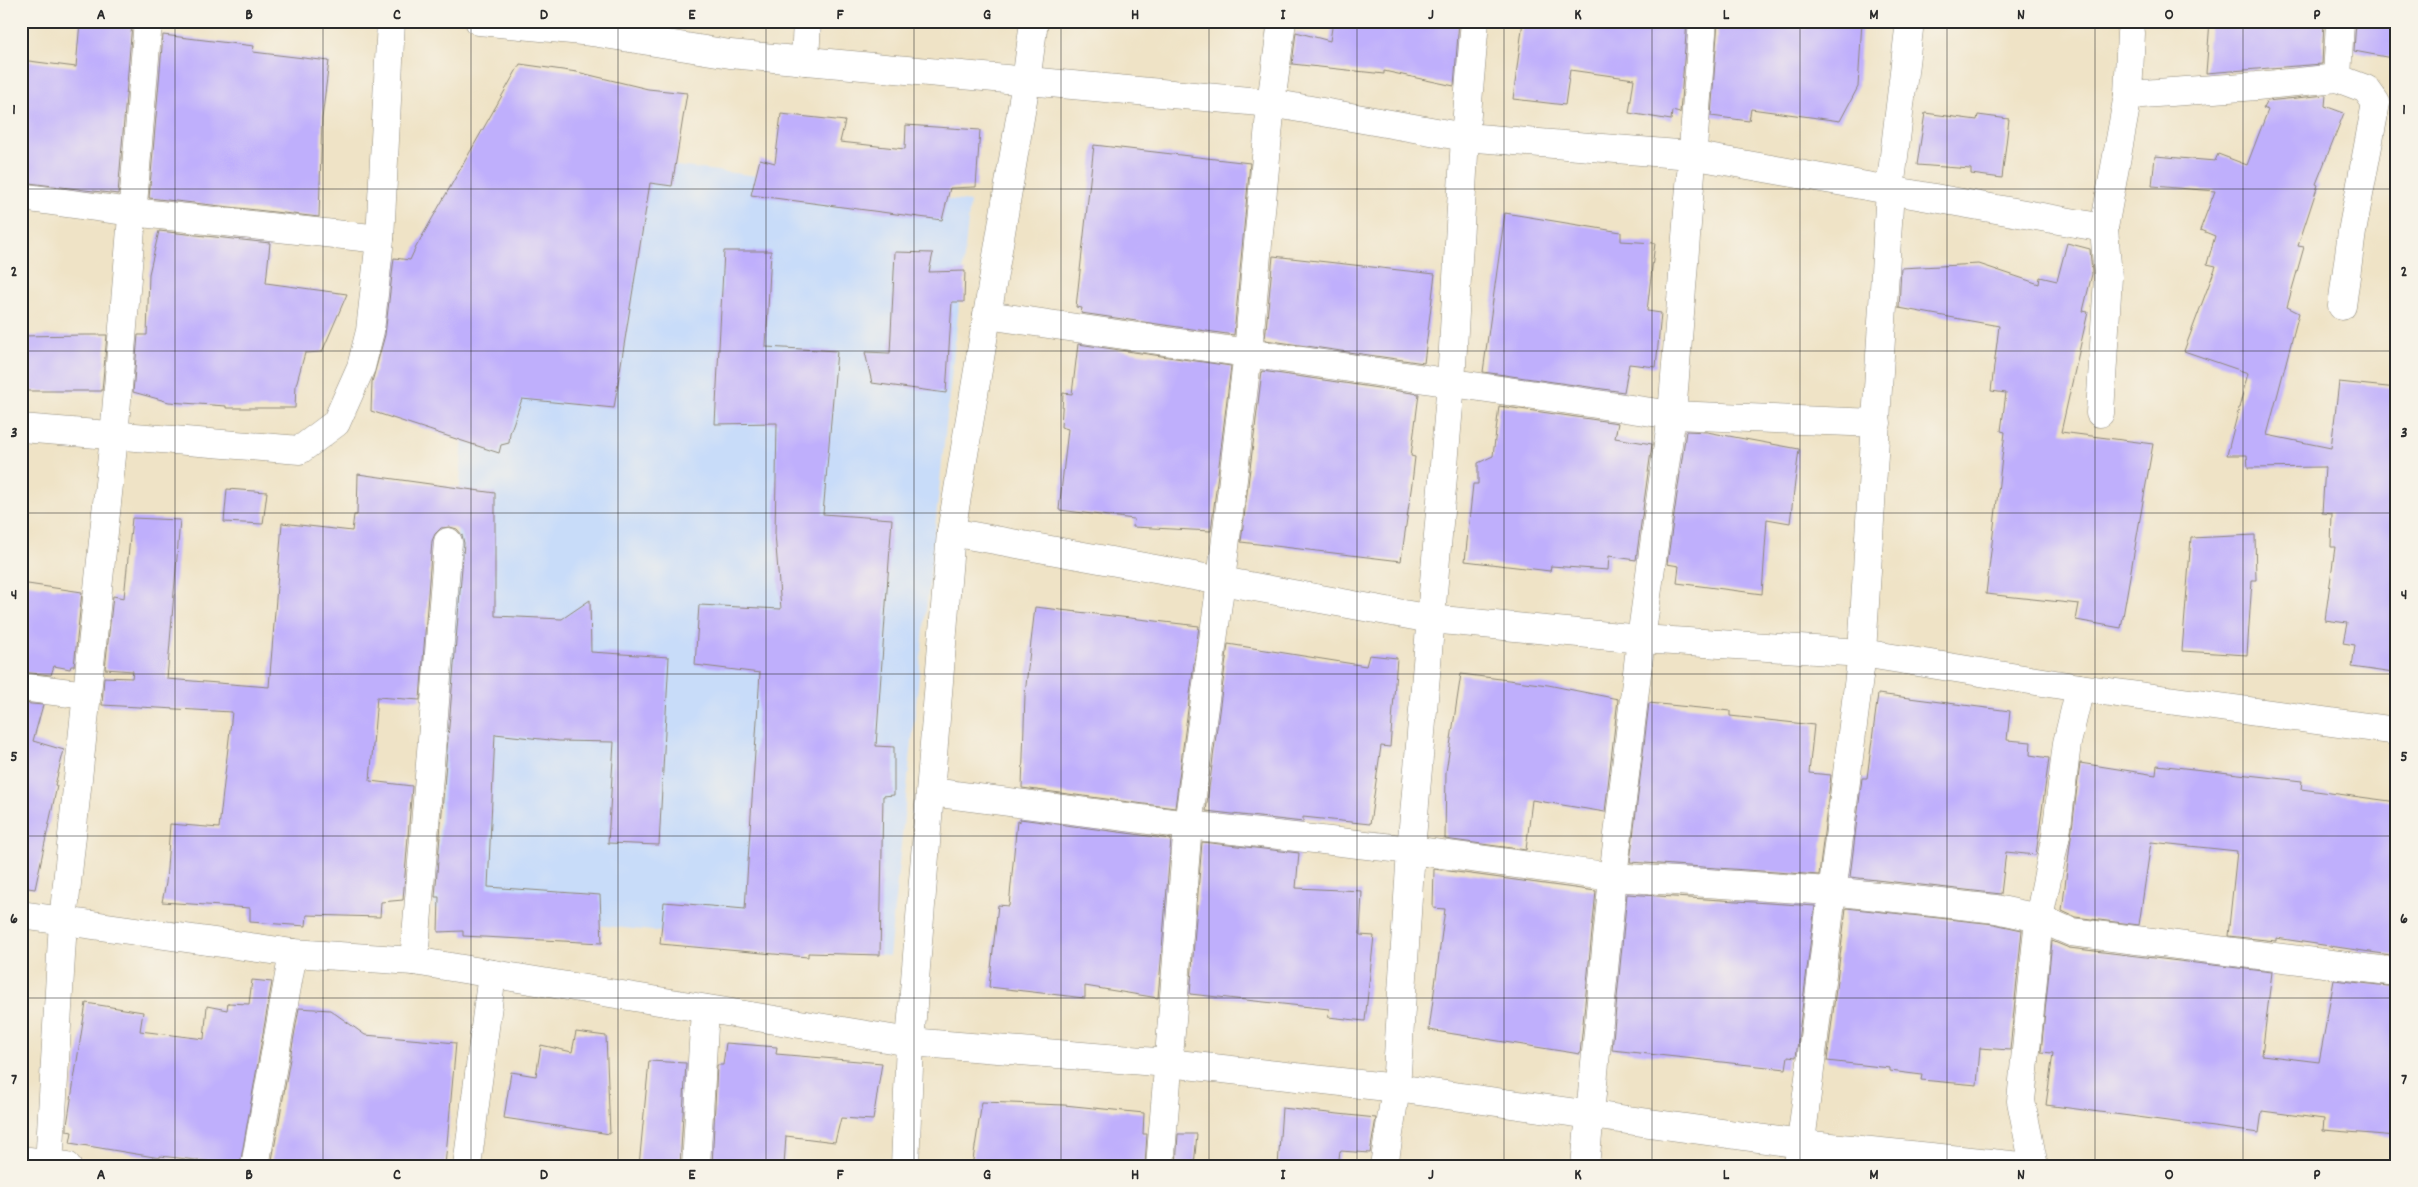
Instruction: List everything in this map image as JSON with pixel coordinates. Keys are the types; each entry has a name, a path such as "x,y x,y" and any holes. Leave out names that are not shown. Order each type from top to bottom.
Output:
{"street":[{"path":"21,1160 55,1165 63,921 114,437 148,21"},
{"path":"21,428 114,437 300,450 336,423 361,367 370,331 380,239 391,21"},
{"path":"480,21 592,27 730,54 1271,103 1465,137 1691,155 2104,228"},
{"path":"805,61 807,21"},
{"path":"905,1166 910,1042 951,532 1026,82 1034,21"},
{"path":"1160,1166 1188,825 1221,582 1248,352 1271,103 1282,21"},
{"path":"1384,1166 1396,1088 1411,850 1452,383 1465,137 1475,21"},
{"path":"1585,1166 1613,877 1641,639 1672,415 1703,21"},
{"path":"1799,1155 1862,653 1890,190 1910,21"},
{"path":"2337,78 2340,21"},
{"path":"2100,413 2108,277 2104,228 2115,179 2128,95 2131,33"},
{"path":"2128,95 2337,78 2366,90 2376,104 2352,232 2342,306"},
{"path":"21,197 132,212 380,239"},
{"path":"987,315 1672,415 1877,423"},
{"path":"951,532 1431,619 1641,639 1862,653 2080,688 2397,731"},
{"path":"414,961 448,542"},
{"path":"21,687 87,695"},
{"path":"2034,1166 2022,1101 2039,918 2056,835 2067,743 2080,688"},
{"path":"931,792 1188,825 1411,850 1613,877 1831,891 1996,909 2039,918 2071,932 2397,972"},
{"path":"21,916 292,954 414,961 910,1042 1168,1063 1396,1088 1590,1115 1799,1155 2021,1166"},
{"path":"255,1166 292,954"},
{"path":"467,1166 492,974"},
{"path":"696,1166 705,1009"}],"shaded area":[{"path":"539,149 970,202 889,956 434,908 465,402"}],"building":[{"path":"1333,21 1459,21 1454,86 1384,71 1384,74 1292,64 1296,32 1330,41"},
{"path":"1523,21 1687,21 1680,113 1672,111 1671,120 1629,113 1634,79 1570,70 1565,105 1513,99"},
{"path":"1718,21 1762,21 1806,29 1808,21 1862,21 1858,87 1840,121 1751,109 1749,121 1711,116"},
{"path":"2210,21 2324,21 2322,64 2206,73"},
{"path":"2356,21 2397,21 2397,59 2354,51"},
{"path":"80,22 132,23 118,194 21,182 21,60 76,67"},
{"path":"163,35 254,46 253,52 329,61 322,119 319,217 149,198"},
{"path":"520,64 577,72 648,89 687,93 672,186 650,183 614,408 522,399 510,433 509,443 501,445 499,453 371,411 372,382 385,335 394,258 410,260"},
{"path":"2326,95 2325,106 2344,113 2316,184 2318,185 2298,246 2304,247 2287,307 2299,313 2267,435 2331,448 2339,382 2397,388 2397,648 2393,673 2352,667 2355,645 2343,643 2347,623 2325,620 2335,547 2331,547 2332,514 2322,513 2325,467 2248,468 2247,455 2227,455 2248,373 2184,351 2216,266 2207,264 2215,236 2200,230 2215,191 2152,186 2155,156 2215,161 2218,154 2247,165 2268,110 2263,108 2267,101"},
{"path":"1925,113 1977,120 1978,115 2009,119 2002,178 1971,174 1971,169 1917,165"},
{"path":"781,114 845,121 840,142 905,149 906,125 980,130 976,187 950,188 942,220 751,195 760,159 775,163"},
{"path":"1094,145 1250,163 1234,335 1081,313 1082,308 1076,307"},
{"path":"1505,213 1621,232 1621,241 1655,243 1647,311 1661,313 1656,367 1629,364 1624,392 1483,372"},
{"path":"159,231 270,243 266,283 347,294 322,352 305,353 296,385 295,408 226,408 226,406 169,402 133,392 138,335 147,335 149,274"},
{"path":"2067,243 2090,249 2092,274 2083,311 2088,312 2061,432 2153,444 2121,628 2076,620 2079,604 1986,594 2005,432 2001,431 2006,393 1991,391 1999,326 1899,308 1901,268 1979,264 2039,284 2040,277 2057,281"},
{"path":"724,251 771,251 766,347 837,351 823,514 892,519 876,746 894,747 894,795 883,796 880,955 808,953 808,957 660,944 664,902 745,909 760,673 695,665 699,605 781,609 775,534 777,423 715,424"},
{"path":"895,252 933,253 929,272 965,271 964,302 952,302 946,393 872,383 865,352 890,353"},
{"path":"1273,256 1435,274 1424,363 1265,340"},
{"path":"107,335 102,391 21,391 21,336"},
{"path":"1078,344 1231,366 1211,531 1133,527 1134,519 1059,510 1068,429 1061,427 1063,393 1072,394"},
{"path":"1262,371 1419,394 1411,456 1415,457 1401,561 1241,542"},
{"path":"1499,406 1618,423 1615,438 1652,444 1636,560 1609,556 1608,570 1551,566 1550,571 1465,561 1473,484 1478,484 1478,463 1493,456"},
{"path":"1686,431 1707,432 1799,449 1790,523 1767,519 1762,594 1677,583 1679,566 1667,564"},
{"path":"358,474 495,493 495,616 562,619 590,600 591,652 669,657 659,845 608,843 614,742 559,741 495,734 488,887 600,895 602,943 463,936 463,931 438,932 439,897 435,897 464,543 462,535 457,529 450,527 441,528 435,534 432,541 420,700 377,697 370,781 412,786 403,900 381,902 380,917 307,915 306,926 250,922 250,908 162,902 166,883 170,824 219,828 232,712 102,705 104,677 132,678 133,671 105,669 113,596 124,598 132,518 180,520 167,679 269,687 282,523 352,531 354,515 357,515"},
{"path":"227,489 267,492 263,524 224,522"},
{"path":"2255,535 2256,580 2252,580 2247,655 2182,651 2191,538"},
{"path":"21,583 82,592 74,666 71,666 70,669 54,666 51,675 21,672"},
{"path":"1035,607 1199,626 1175,808 1022,788 1025,694"},
{"path":"1228,644 1366,666 1369,655 1397,658 1390,747 1381,746 1370,824 1303,817 1303,822 1206,811"},
{"path":"1461,674 1548,685 1618,699 1605,812 1532,800 1526,850 1445,839 1446,772"},
{"path":"1878,694 2010,711 2007,740 2031,742 2030,755 2049,758 2036,855 2006,852 2001,894 1850,877 1862,778 1867,778"},
{"path":"21,703 43,705 33,741 64,750 55,785 57,786 35,889 21,887"},
{"path":"1649,703 1730,711 1730,716 1814,725 1809,773 1831,775 1819,875 1630,862"},
{"path":"2080,763 2156,775 2157,765 2302,781 2301,789 2397,802 2397,956 2276,938 2276,941 2228,936 2237,851 2151,842 2139,925 2075,917 2062,911"},
{"path":"1020,819 1171,839 1158,998 1085,986 1085,998 989,987 998,905 1009,906 1017,821 1020,822"},
{"path":"1202,842 1299,853 1296,888 1362,891 1360,935 1374,936 1365,1021 1328,1017 1329,1009 1190,994"},
{"path":"1434,869 1596,891 1580,1054 1429,1030 1445,909 1433,908"},
{"path":"1627,894 1815,906 1796,1057 1788,1056 1786,1069 1612,1050"},
{"path":"1846,908 1994,924 2022,930 2010,1050 1980,1048 1977,1085 1921,1080 1922,1075 1890,1071 1890,1068 1827,1061"},
{"path":"2052,941 2069,948 2272,972 2262,1055 2319,1062 2334,980 2397,987 2397,1136 2323,1130 2324,1119 2262,1111 2259,1133 2046,1105 2053,1053 2041,1052"},
{"path":"252,980 272,982 240,1165 160,1156 160,1158 70,1143 72,1132 67,1131 67,1125 86,1003 143,1012 140,1031 204,1039 207,1006 227,1010 228,1003 249,1004"},
{"path":"299,1008 330,1010 365,1035 456,1043 445,1166 271,1166"},
{"path":"576,1032 606,1036 610,1134 504,1118 511,1072 536,1076 541,1045 572,1052"},
{"path":"726,1043 777,1047 776,1054 882,1063 873,1120 841,1118 835,1142 786,1136 784,1166 712,1166 717,1065 723,1065"},
{"path":"649,1061 686,1063 680,1166 639,1166"},
{"path":"982,1102 1064,1105 1144,1113 1143,1134 1147,1134 1145,1166 972,1166"},
{"path":"1282,1108 1376,1118 1370,1153 1340,1151 1338,1166 1278,1166"},
{"path":"1178,1134 1197,1134 1194,1166 1176,1166"}]}
